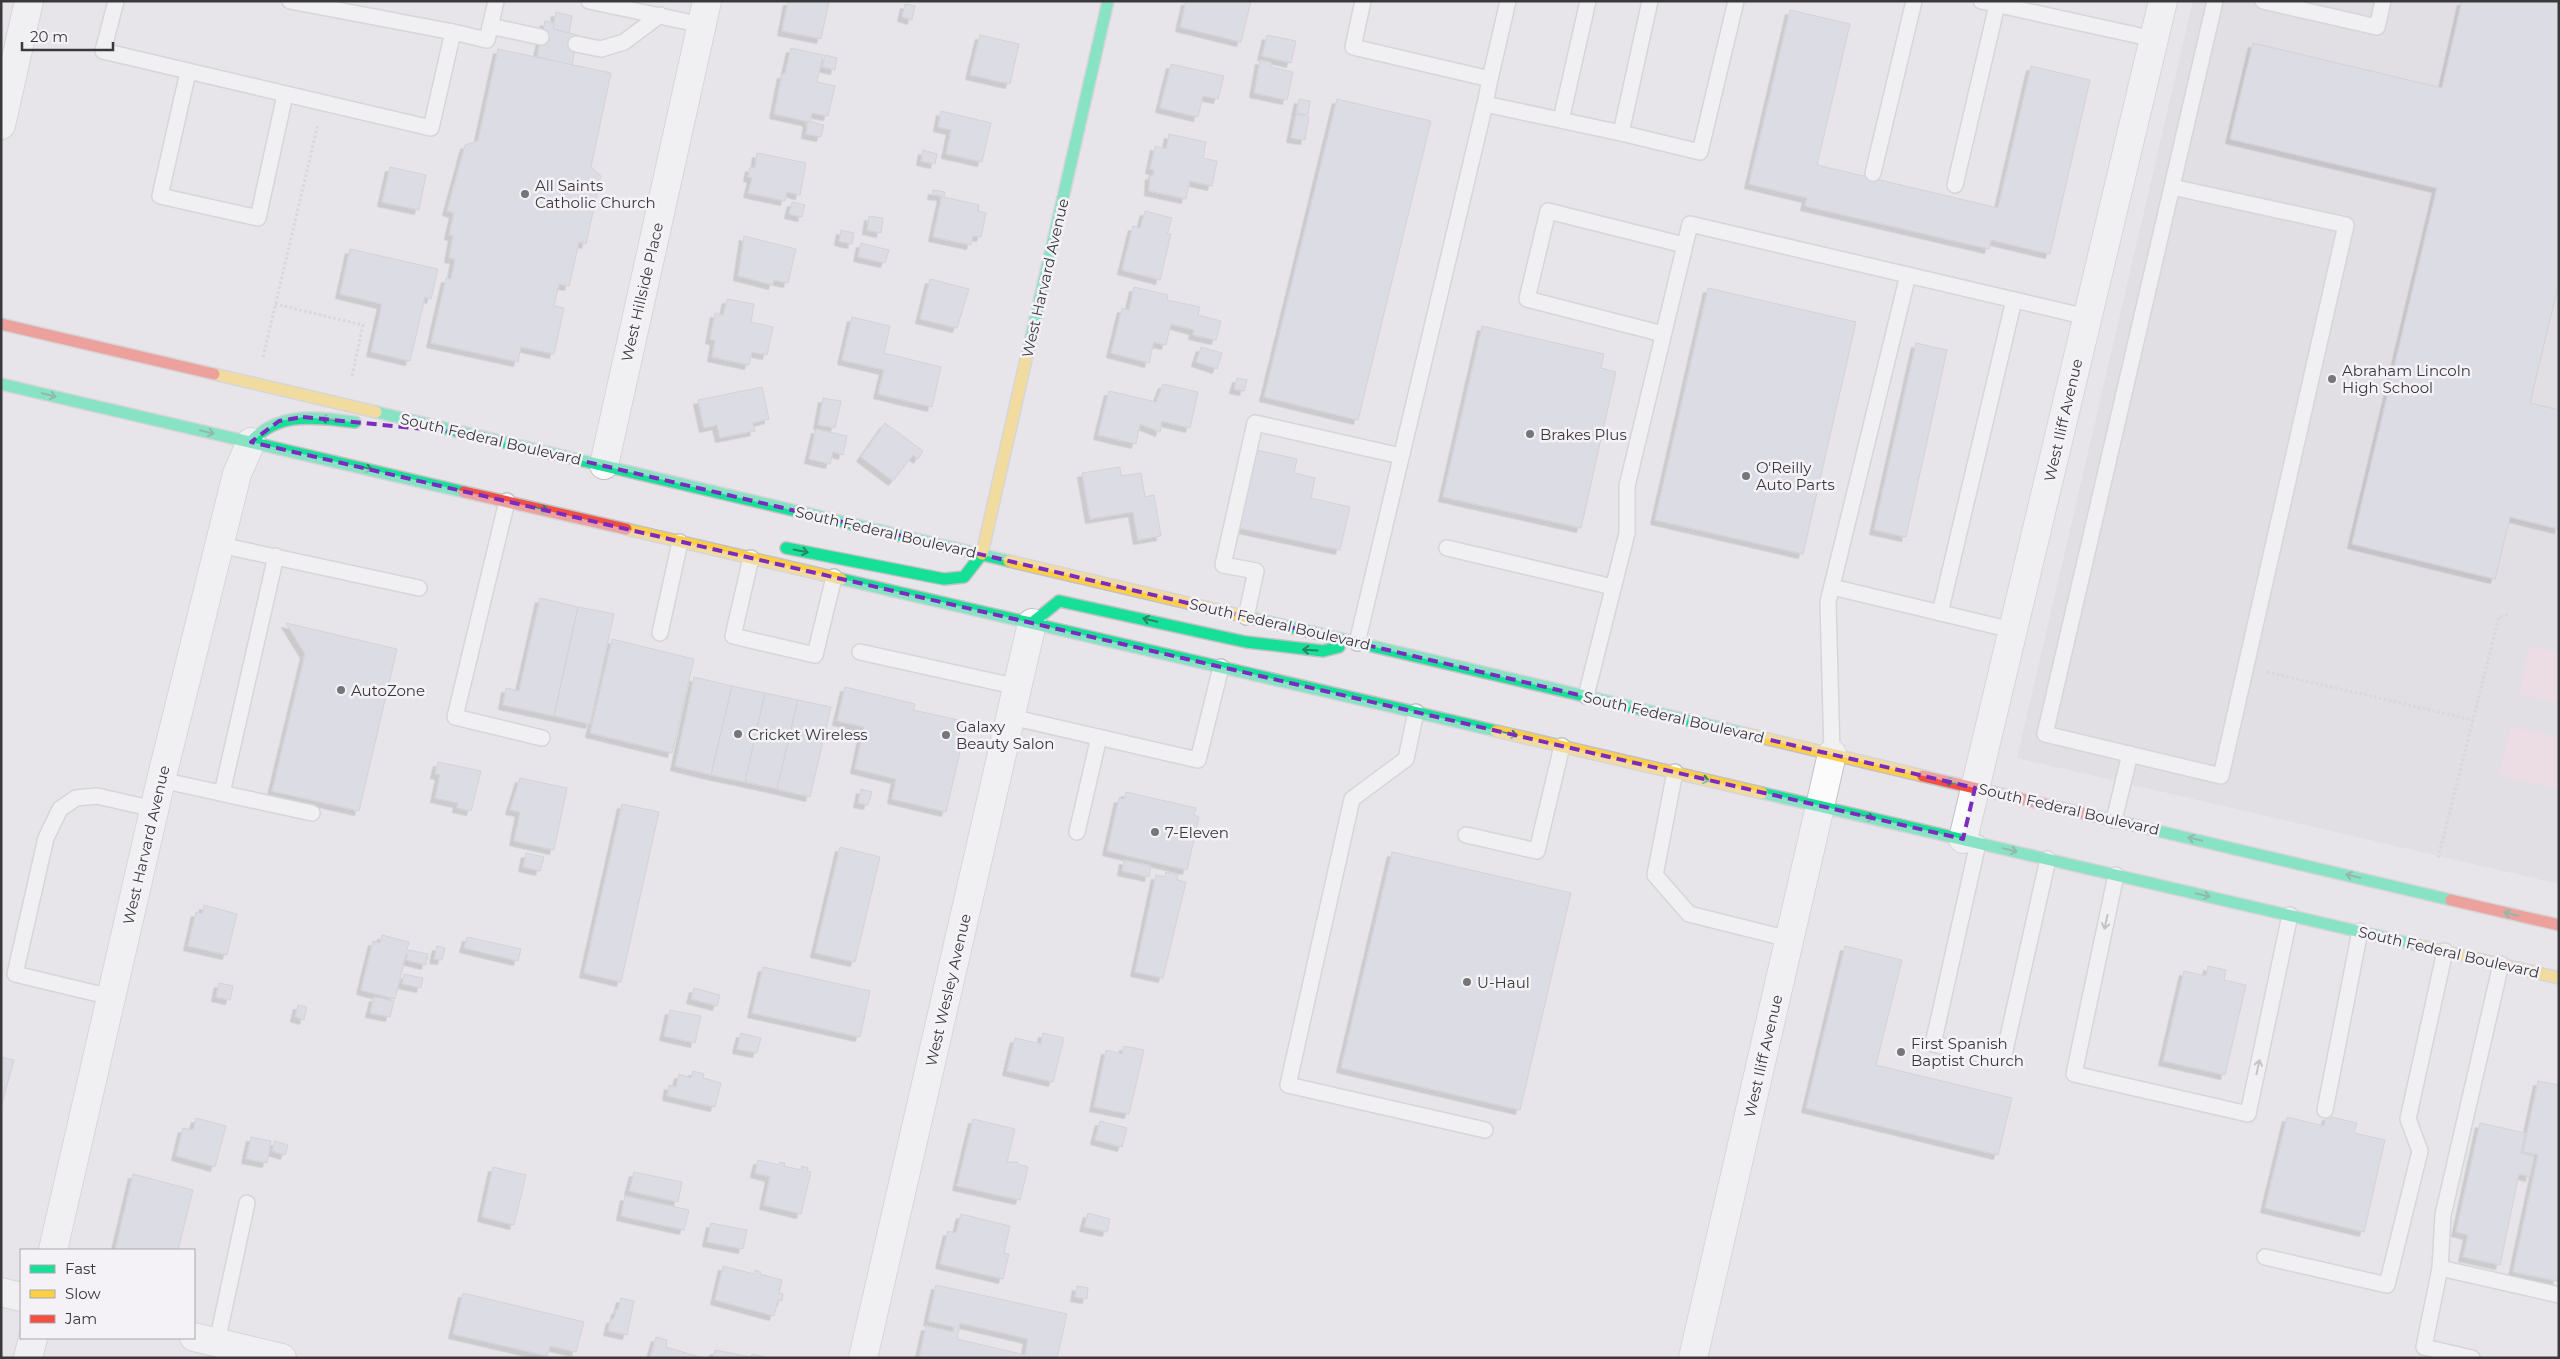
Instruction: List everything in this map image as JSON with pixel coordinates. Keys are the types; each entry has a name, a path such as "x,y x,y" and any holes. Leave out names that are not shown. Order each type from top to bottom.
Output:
{"main road":[{"name":"West Harvard Avenue","path":"982,554 1108,1"},
{"name":"South Federal Boulevard","path":"1,324 2559,925"},
{"name":"South Federal Boulevard","path":"1,384 680,542 750,552 834,577 2559,978"},
{"path":"251,442 255,436 279,421 303,417 464,433"},
{"path":"778,546 944,579 964,576 982,554"},
{"path":"1032,623 1059,601 1246,642 1291,649 1323,651 1357,643"}],"street":[{"path":"1,125 29,1"},
{"name":"West Iliff Avenue","path":"1971,841 1975,788 2163,1"},
{"name":"West Hillside Place","path":"604,465 704,13"},
{"name":"West Harvard Avenue","path":"53,1249 161,780 237,474 251,442"},
{"name":"West Wesley Avenue","path":"863,1358 1032,623"},
{"name":"West Iliff Avenue","path":"1693,1358 1832,754"},
{"path":"1,1292 20,1297"},
{"path":"28,1358 33,1339"},
{"path":"205,1340 282,1358"}],"lane":[{"path":"116,1 103,51 431,128 453,32"},
{"path":"290,1 487,40 496,1"},
{"path":"589,1 660,15 704,13"},
{"path":"1363,1 1353,47 1490,79"},
{"path":"1357,643 1508,1"},
{"path":"1562,120 1588,1"},
{"path":"1621,133 1650,1"},
{"path":"1485,104 1700,152 1736,1"},
{"path":"1873,173 1914,1"},
{"path":"1980,1 2154,38"},
{"path":"2172,187 2346,224 2221,776 2045,734 2215,1"},
{"path":"2263,1 2376,28 2383,1"},
{"path":"1955,185 1997,5"},
{"path":"576,44 601,49 624,42 660,15"},
{"path":"490,26 541,37"},
{"path":"188,72 160,196 258,218 285,95"},
{"path":"1663,334 1527,299 1548,211 1684,245"},
{"path":"1586,696 1627,533 1627,486 1690,224 2088,317"},
{"path":"1832,754 1828,602 1908,275"},
{"path":"1940,613 2014,300"},
{"path":"1246,616 1256,571 1223,565 1255,423 1401,456"},
{"path":"507,501 455,717 542,738"},
{"path":"660,633 680,542"},
{"path":"220,544 419,588"},
{"path":"1447,548 1613,587"},
{"path":"750,552 733,636 815,655 834,577"},
{"path":"222,793 276,556"},
{"path":"1832,587 2012,630"},
{"path":"860,652 1018,687"},
{"path":"1011,717 1198,760 1221,667"},
{"path":"1416,712 1406,759 1352,799 1288,1086 1485,1130"},
{"path":"1077,832 1099,737"},
{"path":"1466,835 1537,851 1562,746"},
{"path":"2114,820 2130,754"},
{"path":"1675,772 1655,875 1689,914 1790,939"},
{"path":"161,780 312,813"},
{"path":"111,997 15,974 46,838 60,809 76,798 97,796 154,809"},
{"path":"1971,841 1933,1044 2003,1059 2048,859"},
{"path":"2116,874 2074,1074 2248,1114 2290,915"},
{"path":"2325,1110 2360,931"},
{"path":"2265,1257 2387,1285 2420,1151 2408,1118 2445,951"},
{"path":"2472,1358 2424,1347 2440,1268 2443,1215 2501,964"},
{"path":"205,1340 247,1203"},
{"path":"2440,1268 2559,1295"}],"path":[{"path":"256,384 323,104"},
{"path":"275,304 363,325 351,377"},
{"path":"2438,858 2500,617 2508,615"},
{"path":"2246,667 2473,720"}],"highlighted area":[{"path":"303,417 464,433 1975,788 1963,839 251,442 279,421"}],"shaded area":[{"name":"Abraham Lincoln High School","path":"2193,1 2559,1 2559,884 2017,758"},
{"path":"2530,646 2559,652 2559,703 2519,694"},
{"path":"2511,726 2559,737 2559,790 2498,775"}],"building":[{"path":"788,1 829,1 821,39 782,31"},
{"path":"1186,1 1251,1 1241,42 1180,27"},
{"path":"2462,1 2559,1 2559,282 2530,403 2559,410 2559,529 2510,517 2495,579 2352,544 2437,188 2230,139 2253,43 2442,88"},
{"path":"905,4 915,6 912,20 902,17"},
{"path":"1790,10 1850,24 1817,165 1998,208 2031,66 2090,80 2050,254 1991,240 1989,249 1805,206 1807,198 1749,184"},
{"path":"556,12 572,16 569,33 553,29"},
{"path":"545,21 554,23 553,29 578,35 572,65 537,57"},
{"path":"980,35 1019,44 1010,84 970,75"},
{"path":"1267,35 1296,41 1291,63 1262,56"},
{"path":"791,48 823,55 817,82 835,86 828,116 812,113 810,122 774,114 782,74 785,74"},
{"name":"All Saints Catholic Church","path":"498,49 611,73 591,167 601,176 586,244 579,242 569,286 559,284 554,306 564,308 554,354 521,347 518,362 431,343 446,278 451,279 455,259 449,258 453,236 449,235 454,213 447,211 465,145 478,141"},
{"path":"825,55 837,58 835,70 822,67"},
{"path":"1260,60 1271,62 1271,67 1293,72 1287,100 1254,93"},
{"path":"1171,64 1224,76 1218,99 1203,96 1198,117 1160,108"},
{"path":"1299,99 1310,101 1308,115 1296,113"},
{"path":"1337,99 1431,121 1358,420 1264,397"},
{"path":"941,111 991,123 982,162 946,154 951,130 938,127"},
{"path":"1296,114 1309,117 1305,140 1291,138"},
{"path":"808,121 824,125 821,137 806,134"},
{"path":"1169,134 1206,142 1203,158 1217,161 1212,186 1190,181 1186,199 1149,191 1150,175 1153,176 1154,170 1150,169 1155,146 1166,149"},
{"path":"923,150 937,154 935,164 921,161"},
{"path":"757,153 806,163 800,195 787,192 785,201 748,193 752,178 748,177 750,167 755,168"},
{"path":"390,167 426,175 419,210 382,202"},
{"path":"933,190 945,192 944,197 979,205 978,211 986,213 981,237 973,236 971,245 933,237 942,196 932,195"},
{"path":"792,202 805,205 802,217 789,214"},
{"path":"1145,211 1172,218 1167,234 1171,234 1160,280 1122,270 1133,226 1140,228"},
{"path":"869,216 883,218 881,233 867,230"},
{"path":"841,230 854,233 852,244 839,241"},
{"path":"744,236 796,249 788,283 774,280 773,285 738,276"},
{"path":"861,243 889,250 885,263 858,257"},
{"path":"350,249 438,269 431,299 425,297 410,361 371,352 382,304 340,294"},
{"path":"930,279 969,289 957,328 920,319"},
{"path":"1134,287 1168,295 1167,300 1200,307 1198,315 1221,321 1216,340 1193,335 1194,330 1171,324 1166,345 1154,342 1149,363 1111,353 1122,308 1129,310"},
{"path":"1708,288 1856,322 1803,554 1655,520"},
{"path":"727,299 754,304 751,322 773,327 767,355 752,352 749,365 712,357 715,341 710,339 715,313 723,315"},
{"path":"852,317 890,326 884,353 941,367 932,407 878,394 884,370 842,360"},
{"name":"Brakes Plus","path":"1482,326 1604,354 1601,368 1616,372 1581,528 1443,497"},
{"path":"1916,343 1947,350 1906,537 1874,530"},
{"path":"1201,347 1222,353 1217,369 1196,362"},
{"path":"1237,378 1247,380 1244,391 1234,389"},
{"path":"1163,384 1198,392 1190,428 1162,421 1160,432 1140,424 1136,444 1098,435 1109,391 1156,402"},
{"path":"762,387 769,419 753,423 755,431 720,438 717,425 704,428 698,400"},
{"path":"823,398 841,401 835,428 818,425"},
{"path":"885,423 923,451 918,459 913,455 893,481 861,457"},
{"path":"816,429 847,436 843,455 833,452 830,464 809,459"},
{"path":"1252,449 1297,459 1294,473 1315,478 1311,498 1350,507 1340,550 1234,527"},
{"path":"1120,467 1121,476 1141,473 1145,497 1154,495 1161,536 1138,540 1133,512 1090,519 1082,473"},
{"path":"540,598 578,607 554,716 503,705 506,688 519,691"},
{"path":"578,607 614,614 590,724 554,716"},
{"path":"286,623 397,649 359,811 272,791 305,654"},
{"path":"612,639 694,659 672,753 590,733"},
{"path":"694,677 732,686 711,775 675,766"},
{"name":"Cricket Wireless","path":"732,686 765,693 745,782 711,775"},
{"path":"845,687 915,704 913,710 967,722 946,812 892,799 896,779 855,769 864,727 837,721"},
{"path":"765,693 798,700 777,789 745,782"},
{"path":"798,700 831,707 810,797 777,789"},
{"path":"438,762 481,771 471,811 457,808 458,803 435,798 440,775 435,774"},
{"path":"520,778 567,788 554,850 514,841 520,812 510,810"},
{"path":"861,789 872,792 868,805 858,803"},
{"path":"1126,792 1196,808 1194,815 1199,817 1187,870 1107,851 1119,798 1124,799"},
{"path":"622,804 659,812 621,982 584,973"},
{"path":"840,847 880,857 855,962 815,953"},
{"path":"1392,852 1571,893 1520,1110 1341,1068"},
{"path":"526,853 544,857 540,871 523,867"},
{"path":"1124,860 1151,866 1149,877 1122,871"},
{"path":"1166,872 1178,874 1177,880 1186,882 1163,978 1135,972 1156,875 1165,877"},
{"path":"204,905 237,914 227,955 188,946 196,912 202,914"},
{"path":"382,935 409,942 395,999 361,990 373,941 380,943"},
{"path":"467,937 521,949 518,961 464,948"},
{"path":"437,946 445,948 442,960 434,959"},
{"path":"1845,946 1902,960 1876,1065 2012,1098 1998,1155 1806,1108"},
{"path":"409,950 428,954 426,965 406,960"},
{"path":"2208,966 2226,970 2224,980 2246,985 2225,1075 2163,1061 2184,971 2206,976"},
{"path":"763,967 870,991 860,1037 752,1013"},
{"path":"404,974 423,978 421,988 402,984"},
{"path":"219,983 233,986 230,1000 216,997"},
{"path":"694,988 720,995 717,1006 691,999"},
{"path":"374,997 394,1001 390,1017 370,1013"},
{"path":"298,1005 307,1007 304,1020 295,1017"},
{"path":"670,1010 701,1016 695,1043 664,1036"},
{"path":"741,1033 761,1038 757,1053 737,1049"},
{"path":"1043,1033 1064,1038 1053,1082 1007,1071 1015,1038 1041,1044"},
{"path":"1124,1046 1144,1050 1129,1114 1094,1107 1106,1050 1122,1054"},
{"path":"1,1057 14,1060 1,1107"},
{"path":"693,1071 704,1074 703,1078 721,1083 715,1107 667,1096 669,1085 676,1087 679,1074 691,1078"},
{"path":"2538,1081 2559,1085 2559,1271 2557,1281 2513,1272 2538,1155 2523,1152"},
{"path":"2327,1116 2357,1123 2354,1133 2385,1140 2364,1232 2265,1208 2287,1117 2324,1126"},
{"path":"196,1118 226,1126 215,1167 176,1156 183,1128 193,1130"},
{"path":"973,1119 1015,1129 1007,1162 1018,1162 1018,1164 1028,1167 1020,1200 957,1186"},
{"path":"1100,1121 1127,1128 1122,1147 1095,1140"},
{"path":"2480,1123 2525,1133 2521,1153 2534,1156 2530,1177 2519,1174 2500,1265 2463,1257 2468,1235 2456,1232"},
{"path":"251,1137 271,1141 267,1163 246,1159"},
{"path":"275,1141 288,1145 285,1155 272,1151"},
{"path":"758,1160 779,1165 780,1162 785,1163 784,1166 801,1170 802,1166 808,1168 807,1171 811,1172 801,1214 764,1205 770,1177 755,1173"},
{"path":"493,1167 526,1175 514,1225 482,1217"},
{"path":"634,1172 682,1182 678,1202 629,1191"},
{"path":"133,1174 193,1190 178,1249 115,1249"},
{"path":"625,1196 689,1210 684,1230 621,1216"},
{"path":"1088,1213 1110,1219 1107,1232 1084,1227"},
{"path":"961,1214 1010,1226 1004,1253 1009,1254 1003,1279 940,1264 948,1231 956,1233"},
{"path":"711,1223 747,1230 743,1249 707,1242"},
{"path":"723,1266 754,1274 755,1270 761,1272 760,1274 782,1280 779,1293 783,1294 782,1301 778,1300 774,1316 715,1300"},
{"path":"936,1285 1067,1314 1057,1358 919,1358 926,1326 953,1332 954,1327 928,1321","holes":["960,1323 1028,1339 1025,1355 957,1339"]},
{"path":"1077,1286 1088,1288 1087,1299 1075,1297"},
{"path":"463,1293 584,1322 576,1352 550,1346 547,1356 453,1334"},
{"path":"621,1298 634,1301 627,1335 608,1331 611,1319 614,1319 616,1310 618,1310"},
{"path":"656,1337 667,1340 666,1347 703,1358 650,1358"},
{"path":"715,1350 751,1357 752,1354 765,1358 713,1358"}],"traffic: fast":[{"path":"1027,355 1108,1"},
{"path":"1,384 464,492"},
{"path":"376,412 1009,561"},
{"path":"251,442 262,432 274,425 299,418 355,422"},
{"path":"786,548 944,579 964,577 982,554"},
{"path":"841,579 1496,731"},
{"path":"1032,623 1059,601 1246,642 1323,651 1339,647"},
{"path":"1252,618 1743,733"},
{"path":"1762,793 2417,945"},
{"path":"2082,813 2451,900"}],"traffic: slow":[{"path":"982,554 1027,355"},
{"path":"214,374 376,412"},
{"path":"626,529 841,579"},
{"path":"1009,561 1252,618"},
{"path":"1496,731 1762,793"},
{"path":"1743,733 1923,776"},
{"path":"2417,945 2559,978"}],"traffic: jam":[{"path":"1,324 214,374"},
{"path":"464,492 626,529"},
{"path":"1923,776 2082,813"},
{"path":"2451,900 2559,925"}],"place":[{"name":"All Saints Catholic Church","path":"525,194"},
{"name":"Abraham Lincoln High School","path":"2332,379"},
{"name":"Brakes Plus","path":"1530,434"},
{"name":"O'Reilly Auto Parts","path":"1746,476"},
{"name":"AutoZone","path":"341,690"},
{"name":"Cricket Wireless","path":"738,734"},
{"name":"Galaxy Beauty Salon","path":"946,735"},
{"name":"7-Eleven","path":"1155,832"},
{"name":"U-Haul","path":"1467,982"},
{"name":"First Spanish Baptist Church","path":"1901,1052"}]}
